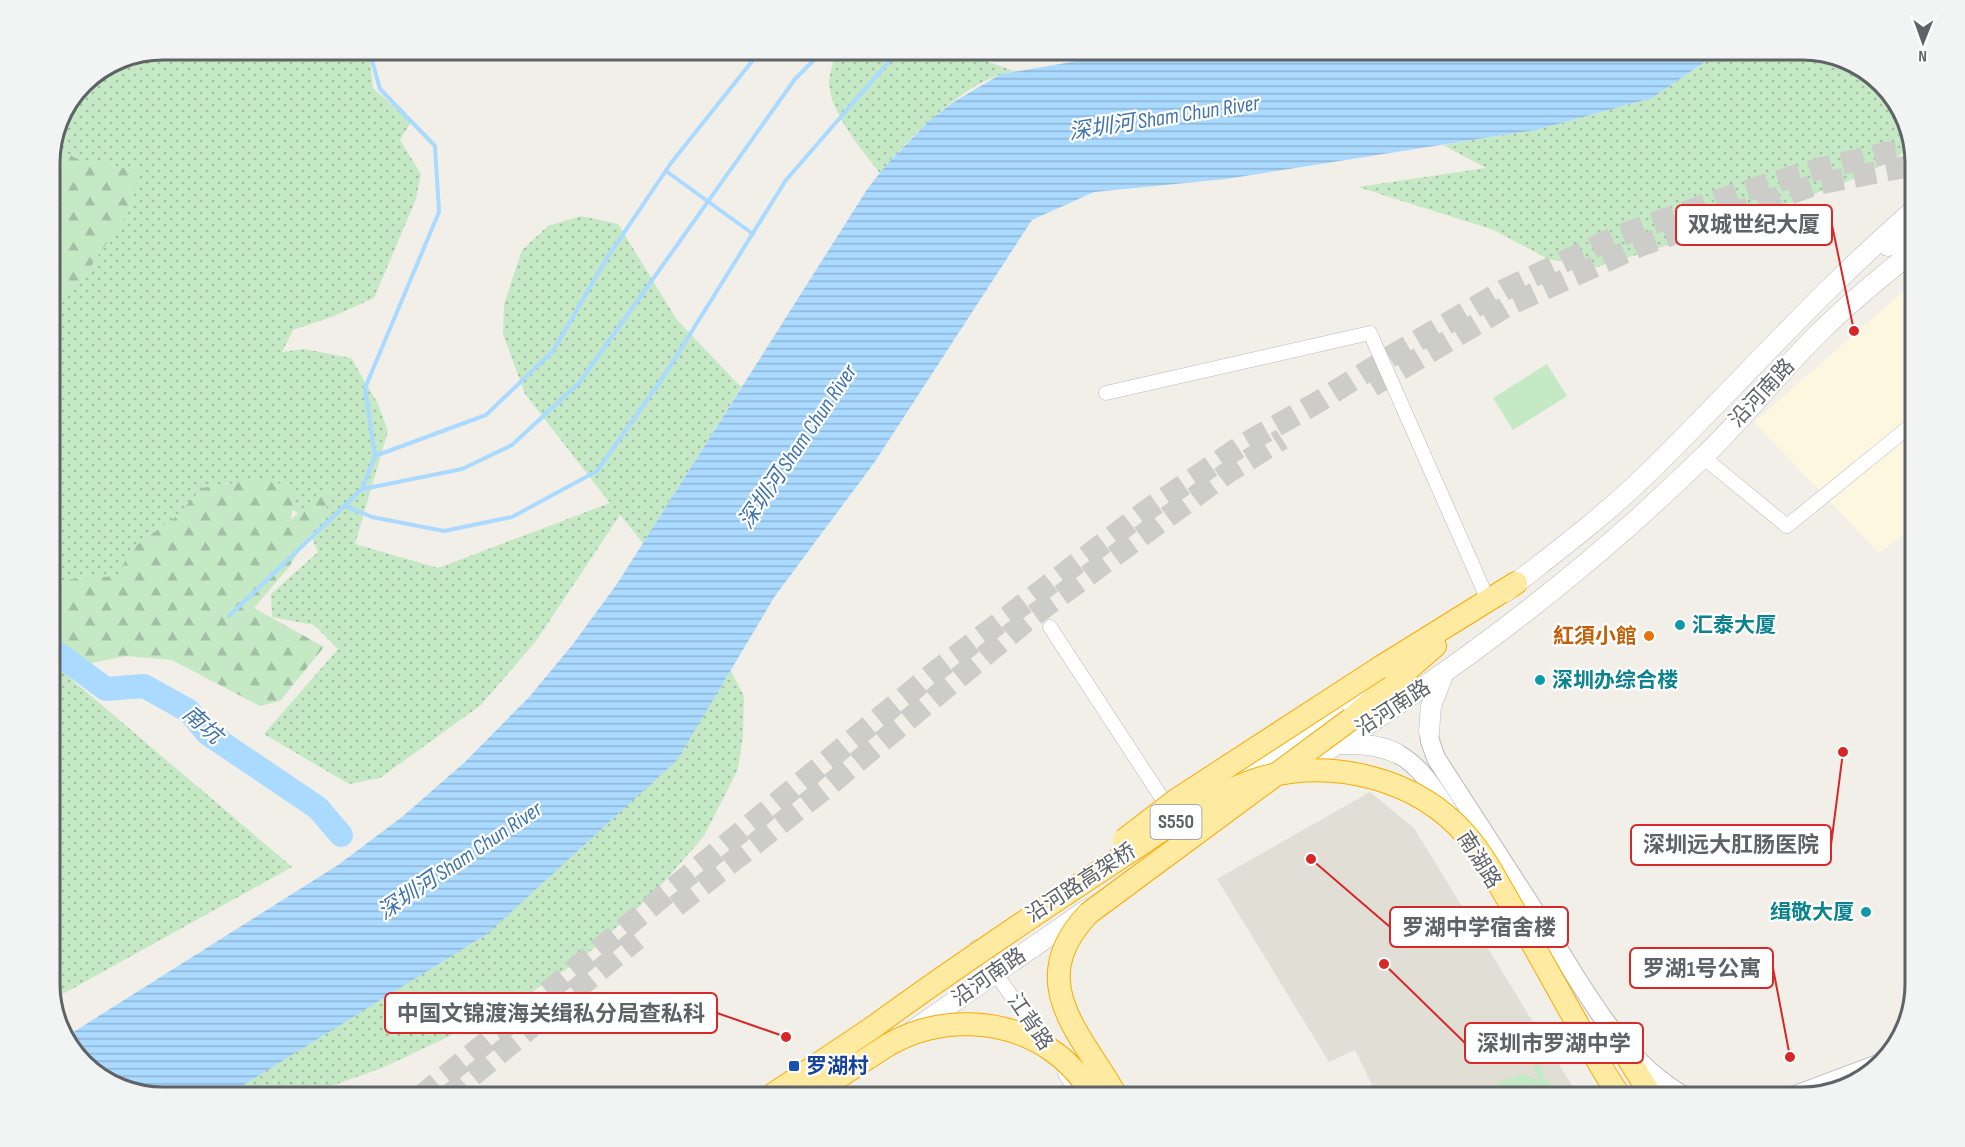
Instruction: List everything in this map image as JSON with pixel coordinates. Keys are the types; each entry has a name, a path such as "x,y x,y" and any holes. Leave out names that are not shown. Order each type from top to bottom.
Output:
{"highway":[{"path":"1011,929 1176,800 1379,668 1516,583"},
{"path":"1110,1087 1065,1011 1059,980 1060,962 1070,935 1089,913 1351,719 1436,645"},
{"name":"沿河路高架桥","path":"785,1087 1011,929 1222,794 1261,778 1301,771 1366,776 1406,789 1444,814 1466,834 1493,874 1614,1087"},
{"path":"825,1087 899,1038 929,1027 966,1024 1005,1029 1037,1041 1066,1061 1087,1087"},
{"path":"1612,1032 1645,1087"}],"main road":[{"name":"沿河南路","path":"770,1087 1174,816 1436,645 1607,511 1645,477 1826,292 1905,218"},
{"name":"沿河南路","path":"1826,292 1905,235"},
{"name":"沿河南路","path":"833,1087 996,972 1270,786 1443,675 1619,534 1703,457 1818,333 1847,306 1905,260"},
{"path":"1429,732 1431,706 1443,675"},
{"path":"1338,744 1365,744 1396,753"}],"street":[{"path":"1106,393 1370,333 1488,600"},
{"path":"1703,457 1787,526 1905,430"},
{"path":"1050,627 1174,816"},
{"name":"南湖路","path":"1429,732 1436,758 1612,1032 1650,1073 1668,1087"},
{"name":"南湖路","path":"1396,753 1422,774 1438,795 1621,1087"},
{"name":"江背路","path":"977,947 1074,1087"},
{"path":"1824,1085 1852,1074"}],"shaded area":[{"path":"1905,290 1905,534 1879,553 1754,422"},
{"path":"1370,792 1414,828 1573,1087 1373,1087 1355,1050 1329,1062 1217,879"}],"green space":[{"path":"163,60 370,60 373,88 411,122 400,140 421,174 416,199 374,298 334,316 293,330 282,352 304,349 351,358 378,404 388,431 355,544 438,568 610,503 525,394 503,334 504,304 522,250 548,226 581,216 618,224 677,320 742,386 643,543 620,515 536,641 481,705 380,778 349,784 264,734 338,649 314,625 272,617 271,594 318,552 302,514 226,483 221,556 128,590 91,590 60,579 60,156 63,136 81,100 95,85 123,68 143,62"},
{"path":"833,60 983,60 1014,71 996,76 959,97 923,127 880,173 841,119 831,95 830,76"},
{"path":"1707,60 1802,60 1829,63 1865,81 1884,100 1900,130 1904,153 1864,175 1804,198 1700,235 1597,267 1548,259 1494,230 1358,187 1486,168 1443,145 1536,130 1652,98"},
{"path":"61,149 75,158 139,171 131,208 91,266 60,305"},
{"path":"1547,364 1567,396 1513,430 1493,398"},
{"path":"335,478 326,510 289,567 254,608 324,647 280,701 260,706 172,660 126,656 87,664 60,644 60,580 118,576 131,549 177,516 202,488 260,479 295,487 291,520"},
{"path":"730,669 744,696 743,735 738,769 704,836 655,892 583,958 505,1010 382,1068 328,1087 241,1087"},
{"path":"60,670 292,867 61,995"},
{"path":"1533,1049 1547,1081 1555,1087 1536,1087 1529,1084 1517,1087 1490,1087 1511,1077 1524,1074 1539,1081 1527,1051"}],"water":[{"name":"深圳河 Sham Chun River","path":"1083,60 1707,60 1652,98 1536,130 1226,179 1094,192 1032,220 874,463 775,596 677,760 487,934 240,1087 163,1087 136,1084 111,1073 90,1057 72,1033 338,865 402,817 466,761 530,696 573,644 617,584 868,188 887,164 930,120 952,103 1001,74"}],"waterway":[{"path":"229,616 362,489 375,456 365,388 439,212 435,146 380,89 372,60"},
{"path":"375,456 486,415 553,351 607,258 671,163 753,60"},
{"path":"363,489 462,469 512,445 579,383 795,79 814,60"},
{"path":"345,506 372,517 444,531 512,517 597,471 664,376 786,180 890,60"},
{"path":"666,171 753,234"},
{"name":"南坑","path":"60,655 106,689 144,686 189,711 207,733 318,808 341,835"}],"tunnel":[{"path":"432,1087 936,671 1147,510 1244,444 1504,290 1618,236 1739,193 1818,169 1886,153 1904,151"},
{"path":"1372,386 1509,305 1642,245 1817,184 1905,167"},
{"path":"676,906 827,787 1030,618 1227,473 1282,439"},
{"path":"459,1087 637,939"}],"place":[{"name":"双城世纪大厦","path":"1854,331"},
{"name":"汇泰大厦","path":"1680,625"},
{"name":"紅須小館","path":"1649,636"},
{"name":"深圳办综合楼","path":"1540,680"},
{"name":"深圳远大肛肠医院","path":"1843,752"},
{"name":"罗湖中学宿舍楼","path":"1311,859"},
{"name":"缉敬大厦","path":"1866,912"},
{"name":"深圳市罗湖中学","path":"1384,964"},
{"name":"中国文锦渡海关缉私分局查私科","path":"786,1037"},
{"name":"罗湖1号公寓","path":"1790,1057"},
{"name":"罗湖村","path":"794,1066"}]}
